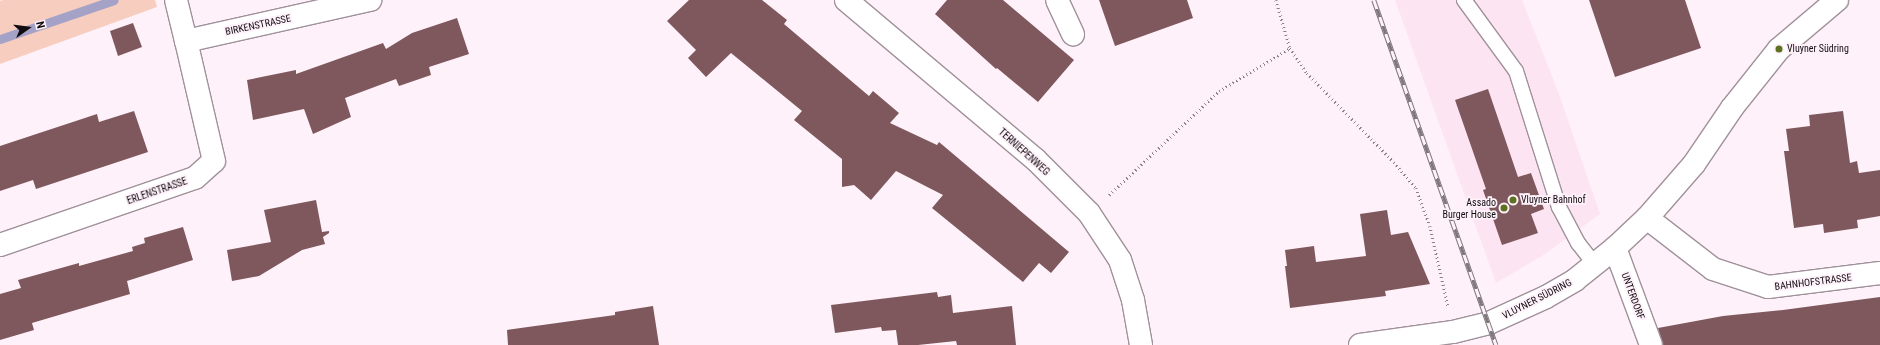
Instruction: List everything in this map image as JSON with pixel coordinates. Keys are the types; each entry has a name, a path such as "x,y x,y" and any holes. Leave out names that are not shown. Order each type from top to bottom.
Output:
{"street":[{"path":"176,0 186,41"},
{"name":"BIRKENSTRASSE","path":"186,41 370,0"},
{"name":"TERNIEPENWEG","path":"846,0 1036,160 1089,213 1120,260 1133,300 1141,345"},
{"path":"1057,0 1073,34"},
{"name":"VLUYNER SÜDRING","path":"1360,345 1453,332 1489,323 1546,297 1575,280 1615,248 1647,218 1694,164 1732,108 1779,49 1837,0"},
{"name":"ERLENSTRASSE","path":"0,245 195,178 214,161 186,41"},
{"name":"BAHNHOFSTRASSE","path":"1647,218 1713,269 1768,288 1880,273"},
{"name":"UNTERDORF","path":"1615,248 1651,345"}],"lane":[{"path":"1464,0 1516,72 1559,207 1578,243 1595,264"}],"path":[{"path":"1276,0 1290,48 1307,73 1394,162 1416,188 1430,226 1453,332"},
{"path":"1089,213 1219,91 1290,48"}],"shaded area":[{"path":"155,0 157,7 0,64 0,1"},
{"path":"1395,0 1522,0 1559,94 1600,214 1545,254 1496,283"}],"building":[{"path":"689,0 762,0 787,20 784,24 869,96 873,91 899,113 890,123 937,145 939,142 1069,252 1051,273 1039,263 1023,282 932,208 943,195 896,171 871,200 854,185 842,187 842,159 794,120 802,111 731,53 706,77 688,58 696,50 667,21"},
{"path":"947,0 1003,0 1074,60 1038,102 997,68 996,69 935,14"},
{"path":"1099,0 1187,0 1193,18 1115,46"},
{"path":"1589,0 1685,0 1701,48 1615,77"},
{"path":"457,18 469,54 429,67 431,75 399,86 396,79 345,98 351,117 313,134 304,109 253,120 247,80 296,70 296,74 383,43 386,49 412,33"},
{"path":"133,23 142,47 118,56 110,31"},
{"path":"1488,89 1518,177 1531,173 1544,209 1531,214 1538,233 1502,245 1483,190 1486,189 1455,100"},
{"path":"134,111 148,152 36,189 33,180 0,191 0,146 97,114 99,122"},
{"path":"1843,111 1850,163 1857,161 1859,173 1880,170 1880,216 1857,220 1858,228 1824,233 1823,224 1794,228 1784,151 1789,151 1786,129 1810,126 1809,115"},
{"path":"316,200 322,232 329,231 329,233 323,237 325,244 302,250 259,276 232,281 227,250 271,242 264,210"},
{"path":"1387,210 1391,235 1408,232 1430,284 1385,291 1386,296 1290,308 1285,266 1287,266 1285,250 1314,246 1316,262 1366,256 1360,214"},
{"path":"183,227 193,260 127,281 130,294 32,323 34,330 0,340 0,294 21,288 18,280 79,263 79,266 133,251 132,247 145,243 144,238"},
{"path":"937,292 938,297 951,295 953,313 1012,306 1016,345 957,345 956,341 918,345 898,345 896,330 882,331 881,327 835,333 831,305"},
{"path":"1880,297 1880,345 1663,345 1658,328 1723,316 1783,310"},
{"path":"653,306 659,345 508,345 507,330 615,315 615,312"}],"waterway":[{"path":"0,39 114,0"}],"railway":[{"path":"1374,0 1496,345"}],"place":[{"name":"Vluyner Südring","path":"1779,49"},
{"name":"Vluyner Bahnhof","path":"1513,200"},
{"name":"Assado Burger House","path":"1504,208"}]}
